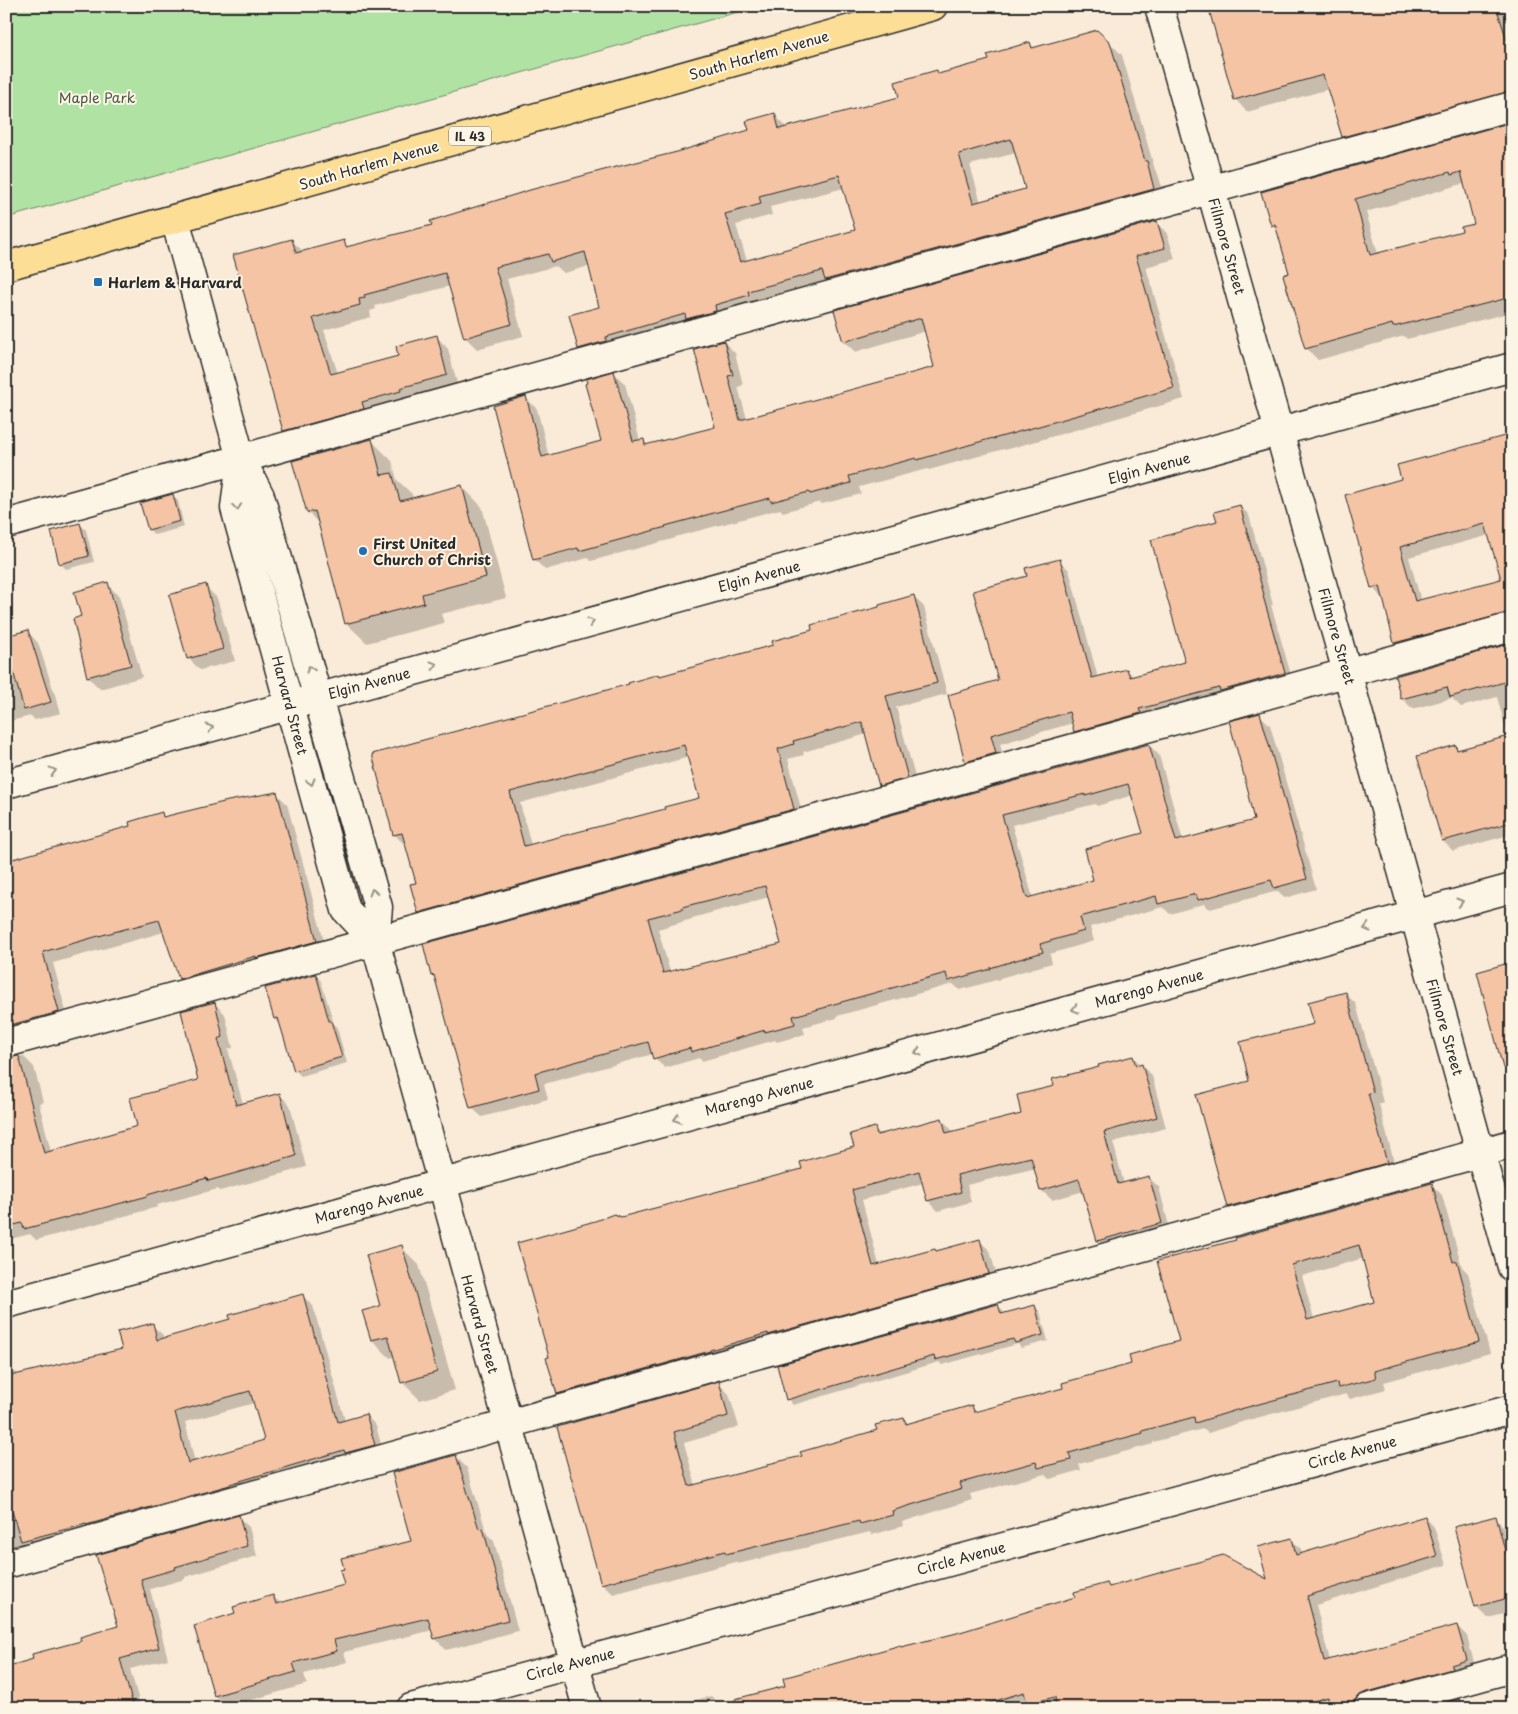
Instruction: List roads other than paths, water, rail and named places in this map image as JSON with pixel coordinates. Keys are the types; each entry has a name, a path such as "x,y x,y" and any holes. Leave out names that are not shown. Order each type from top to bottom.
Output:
{"main road":[{"name":"South Harlem Avenue","path":"6,266 933,6"}],"street":[{"name":"Fillmore Street","path":"1159,6 1347,672 1512,1267"},
{"path":"6,524 1512,106"},
{"name":"Harvard Street","path":"175,219 241,459 260,496 378,907 374,940 587,1708"},
{"name":"Elgin Avenue","path":"6,784 1512,367"},
{"name":"Harvard Street","path":"241,459 235,508 346,910 374,940"},
{"path":"6,1043 1512,627"},
{"name":"Marengo Avenue","path":"6,1304 1512,888"},
{"path":"6,1564 1512,1144"},
{"name":"Circle Avenue","path":"411,1708 574,1662 1512,1409"},
{"path":"1368,1708 1512,1668"}],"place":[{"name":"Harlem & Harvard","path":"98,282"},
{"name":"First United Church of Christ","path":"363,551"}],"park label":[{"name":"Maple Park","path":"97,97"}]}
